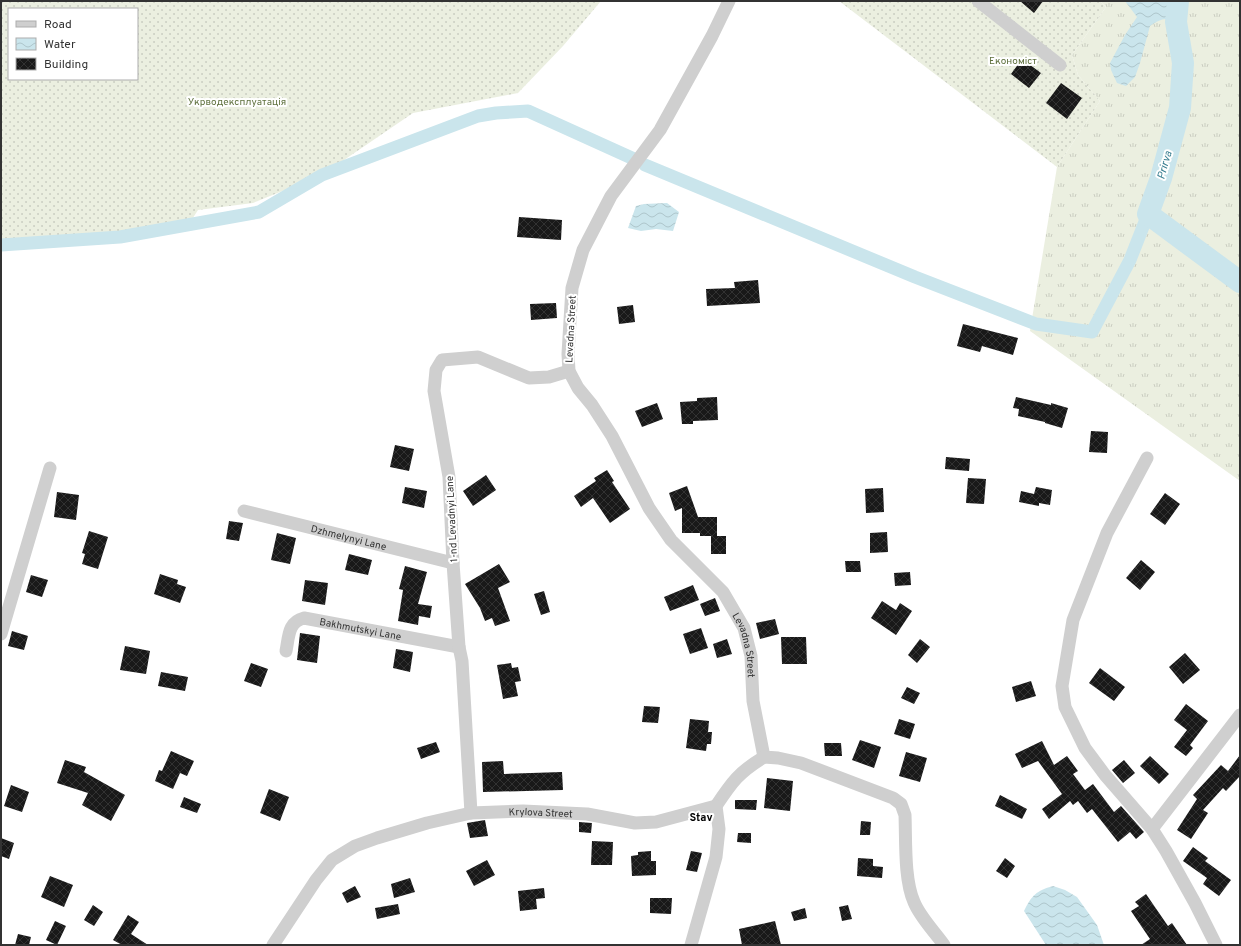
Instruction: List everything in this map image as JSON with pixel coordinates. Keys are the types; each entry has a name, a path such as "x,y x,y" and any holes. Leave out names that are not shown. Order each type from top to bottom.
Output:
{"street":[{"name":"Levadna Street","path":"729,1 712,36 660,130 608,203 583,250 572,288 568,354 569,371 578,388 592,405 612,436 649,508 671,540 723,592 744,628 751,656 753,701 764,757"},
{"path":"978,1 1060,65"},
{"name":"1-nd Levadnyi Lane","path":"471,813 462,661 459,647 453,563 449,477 434,391 436,370 442,360 478,357 529,378 549,377 569,371"},
{"path":"1147,458 1107,533 1075,614 1062,686 1065,707 1085,748 1105,775 1152,829 1195,903 1216,945"},
{"path":"1,634 50,468"},
{"name":"Dzhmelynyi Lane","path":"244,511 453,563"},
{"name":"Bakhmutskyi Lane","path":"286,651 291,627 296,620 304,618 459,647"},
{"path":"1152,829 1240,715"},
{"path":"691,945 716,857 719,829 716,806 733,781 748,767 764,757 778,758 801,764 893,798 901,804 905,815 908,887 914,902 922,915 944,945"},
{"name":"Krylova Street","path":"273,945 316,880 332,860 355,846 377,838 427,823 471,813 523,811 587,814 635,824 656,822 716,806"}],"green space":[{"name":"Укрводексплуатація","path":"1,1 601,1 563,46 518,93 413,113 322,175 253,203 198,210 189,224 120,237 1,242"},
{"name":"Економіст","path":"839,1 1100,1 1106,7 1072,55 1078,75 1100,101 1057,167"},
{"path":"1100,1 1240,1 1240,481 1030,331 1057,167 1100,101 1078,75 1072,55 1106,7"}],"water":[{"path":"1125,1 1178,1 1176,22 1166,19 1156,22 1150,26 1135,77 1126,86 1117,83 1111,70 1110,63 1125,35 1137,17"},
{"path":"667,203 679,212 673,231 656,229 641,231 628,228 636,206 644,204"},
{"path":"1053,886 1065,890 1077,897 1097,925 1104,945 1046,945 1024,911 1035,894"}],"building":[{"path":"1020,1 1043,1 1034,13"},
{"path":"1022,59 1041,73 1029,88 1011,74"},
{"path":"1061,83 1082,98 1067,119 1046,103"},
{"path":"519,217 562,220 561,240 517,237"},
{"path":"758,280 760,303 707,306 706,289 735,288 734,282"},
{"path":"556,303 557,318 531,320 530,304"},
{"path":"633,305 635,322 619,324 617,307"},
{"path":"963,324 1018,338 1013,355 982,346 980,352 957,346"},
{"path":"717,397 718,420 693,421 693,424 682,424 680,402 697,401 697,398"},
{"path":"1016,397 1051,405 1051,403 1068,408 1062,428 1045,422 1018,416 1019,409 1013,408"},
{"path":"657,403 663,419 642,427 635,411"},
{"path":"1091,431 1108,432 1107,453 1089,452"},
{"path":"395,445 414,449 409,471 390,467"},
{"path":"946,457 970,459 969,471 945,469"},
{"path":"607,470 614,481 612,482 630,509 610,523 593,498 581,507 574,496 596,481 594,478"},
{"path":"486,475 496,490 473,506 463,491"},
{"path":"968,478 986,479 984,504 966,503"},
{"path":"687,486 698,517 717,517 717,536 726,536 726,554 711,554 711,536 700,536 700,533 682,533 682,508 675,511 669,493"},
{"path":"405,487 427,491 424,508 402,503"},
{"path":"1036,487 1052,490 1050,505 1039,503 1039,506 1019,502 1021,491 1034,494"},
{"path":"883,488 884,512 866,513 865,489"},
{"path":"57,492 79,495 76,520 54,517"},
{"path":"1165,493 1180,504 1165,525 1150,514"},
{"path":"229,521 243,523 239,541 226,539"},
{"path":"89,531 108,537 98,569 82,564 85,554 82,553"},
{"path":"887,532 888,552 870,553 870,533"},
{"path":"277,533 296,538 290,564 271,560"},
{"path":"349,554 372,560 368,575 345,570"},
{"path":"1141,560 1155,572 1140,590 1126,578"},
{"path":"845,561 860,561 861,572 846,572"},
{"path":"499,564 510,582 498,588 510,621 495,626 492,618 485,621 480,608 465,584"},
{"path":"405,566 427,572 418,604 432,606 430,618 419,616 418,625 398,621 403,590 399,589"},
{"path":"910,572 911,585 895,586 894,573"},
{"path":"160,574 178,580 177,584 186,587 180,603 154,594"},
{"path":"31,575 48,580 42,597 26,592"},
{"path":"305,580 328,583 325,605 302,601"},
{"path":"693,585 699,600 670,611 664,597"},
{"path":"544,591 550,612 541,615 534,594"},
{"path":"715,598 720,611 705,616 700,604"},
{"path":"882,601 896,610 900,603 912,611 896,635 871,618"},
{"path":"775,619 779,634 760,639 756,623"},
{"path":"701,628 708,648 690,654 683,634"},
{"path":"12,631 28,636 24,650 8,646"},
{"path":"300,633 320,636 317,663 297,660"},
{"path":"781,637 806,637 807,664 782,664"},
{"path":"727,639 732,654 717,658 713,644"},
{"path":"920,639 930,647 917,663 908,655"},
{"path":"125,646 150,651 146,674 120,670"},
{"path":"396,649 413,652 410,672 393,668"},
{"path":"1185,653 1200,670 1183,684 1169,667"},
{"path":"251,663 268,669 261,687 244,681"},
{"path":"511,663 512,668 518,667 521,681 515,682 518,696 503,699 497,665"},
{"path":"1100,668 1125,687 1114,701 1089,683"},
{"path":"161,672 188,677 185,691 158,686"},
{"path":"1031,681 1036,696 1016,702 1012,687"},
{"path":"907,687 920,693 914,704 901,698"},
{"path":"1186,704 1208,721 1190,745 1193,748 1186,756 1174,747 1187,730 1174,720"},
{"path":"644,706 660,707 658,723 642,722"},
{"path":"690,719 709,721 708,732 712,732 711,744 707,744 706,751 686,748"},
{"path":"899,719 915,724 910,739 894,734"},
{"path":"860,740 881,747 874,768 852,760"},
{"path":"1042,741 1054,765 1067,756 1078,771 1073,774 1085,790 1093,784 1114,812 1121,806 1144,832 1136,839 1130,832 1118,842 1092,809 1087,813 1078,801 1073,805 1070,801 1049,819 1042,809 1062,794 1038,761 1022,768 1015,754"},
{"path":"436,742 440,752 421,759 417,748"},
{"path":"824,743 841,743 842,756 825,756"},
{"path":"171,751 194,761 187,776 180,773 173,789 155,781 159,770 162,771"},
{"path":"906,752 927,758 920,782 899,776"},
{"path":"1240,755 1240,776 1226,791 1223,788 1203,810 1208,813 1191,839 1177,830 1197,799 1193,795 1221,765 1228,771"},
{"path":"1150,756 1169,774 1159,784 1140,766"},
{"path":"65,760 86,767 84,772 125,795 111,821 82,805 88,793 57,783"},
{"path":"1124,760 1135,773 1123,783 1112,770"},
{"path":"503,761 504,774 562,772 563,790 483,792 482,762"},
{"path":"767,778 793,781 790,811 764,808"},
{"path":"11,785 29,792 22,812 4,806"},
{"path":"269,789 289,797 280,821 260,813"},
{"path":"1000,795 1027,809 1022,819 995,806"},
{"path":"184,797 201,804 197,813 180,807"},
{"path":"735,800 757,800 756,810 735,809"},
{"path":"485,820 488,836 470,838 467,823"},
{"path":"861,821 871,822 870,835 860,835"},
{"path":"579,822 592,823 591,833 579,832"},
{"path":"738,833 751,833 751,843 737,842"},
{"path":"1,838 14,843 9,859 1,856"},
{"path":"592,841 613,842 612,865 591,865"},
{"path":"1193,847 1208,858 1205,861 1231,880 1219,896 1203,884 1207,878 1183,861"},
{"path":"651,851 651,861 656,861 656,875 632,876 631,856 638,855 638,852"},
{"path":"691,851 702,853 697,872 686,870"},
{"path":"858,858 873,859 873,866 883,867 882,878 857,876"},
{"path":"1005,858 1015,866 1007,878 996,871"},
{"path":"487,860 495,875 474,886 466,871"},
{"path":"50,876 73,885 64,907 41,897"},
{"path":"410,878 415,892 394,898 391,884"},
{"path":"355,886 361,897 347,903 342,893"},
{"path":"544,888 545,898 536,899 537,909 520,911 518,891"},
{"path":"1146,894 1168,926 1172,923 1187,945 1141,945 1150,939 1131,911 1139,906 1135,902"},
{"path":"650,898 672,898 671,914 650,913"},
{"path":"398,904 400,914 377,919 375,908"},
{"path":"93,905 103,912 94,926 84,920"},
{"path":"848,905 852,919 842,921 839,907"},
{"path":"805,908 807,918 794,921 791,912"},
{"path":"128,915 139,922 131,934 148,945 122,945 113,940"},
{"path":"55,921 66,926 57,945 46,940"},
{"path":"775,921 781,945 742,945 739,929"},
{"path":"18,934 31,937 29,945 15,945"}],"waterway":[{"name":"Prirva","path":"1178,1 1176,22 1183,63 1180,108 1161,178 1148,214 1240,282"},
{"path":"1,245 120,237 259,212 322,175 478,116 496,113 528,111 634,159"},
{"path":"645,165 915,277 1036,324 1092,332 1130,260 1148,214"}],"district":[{"name":"Stav","path":"701,817"}]}
